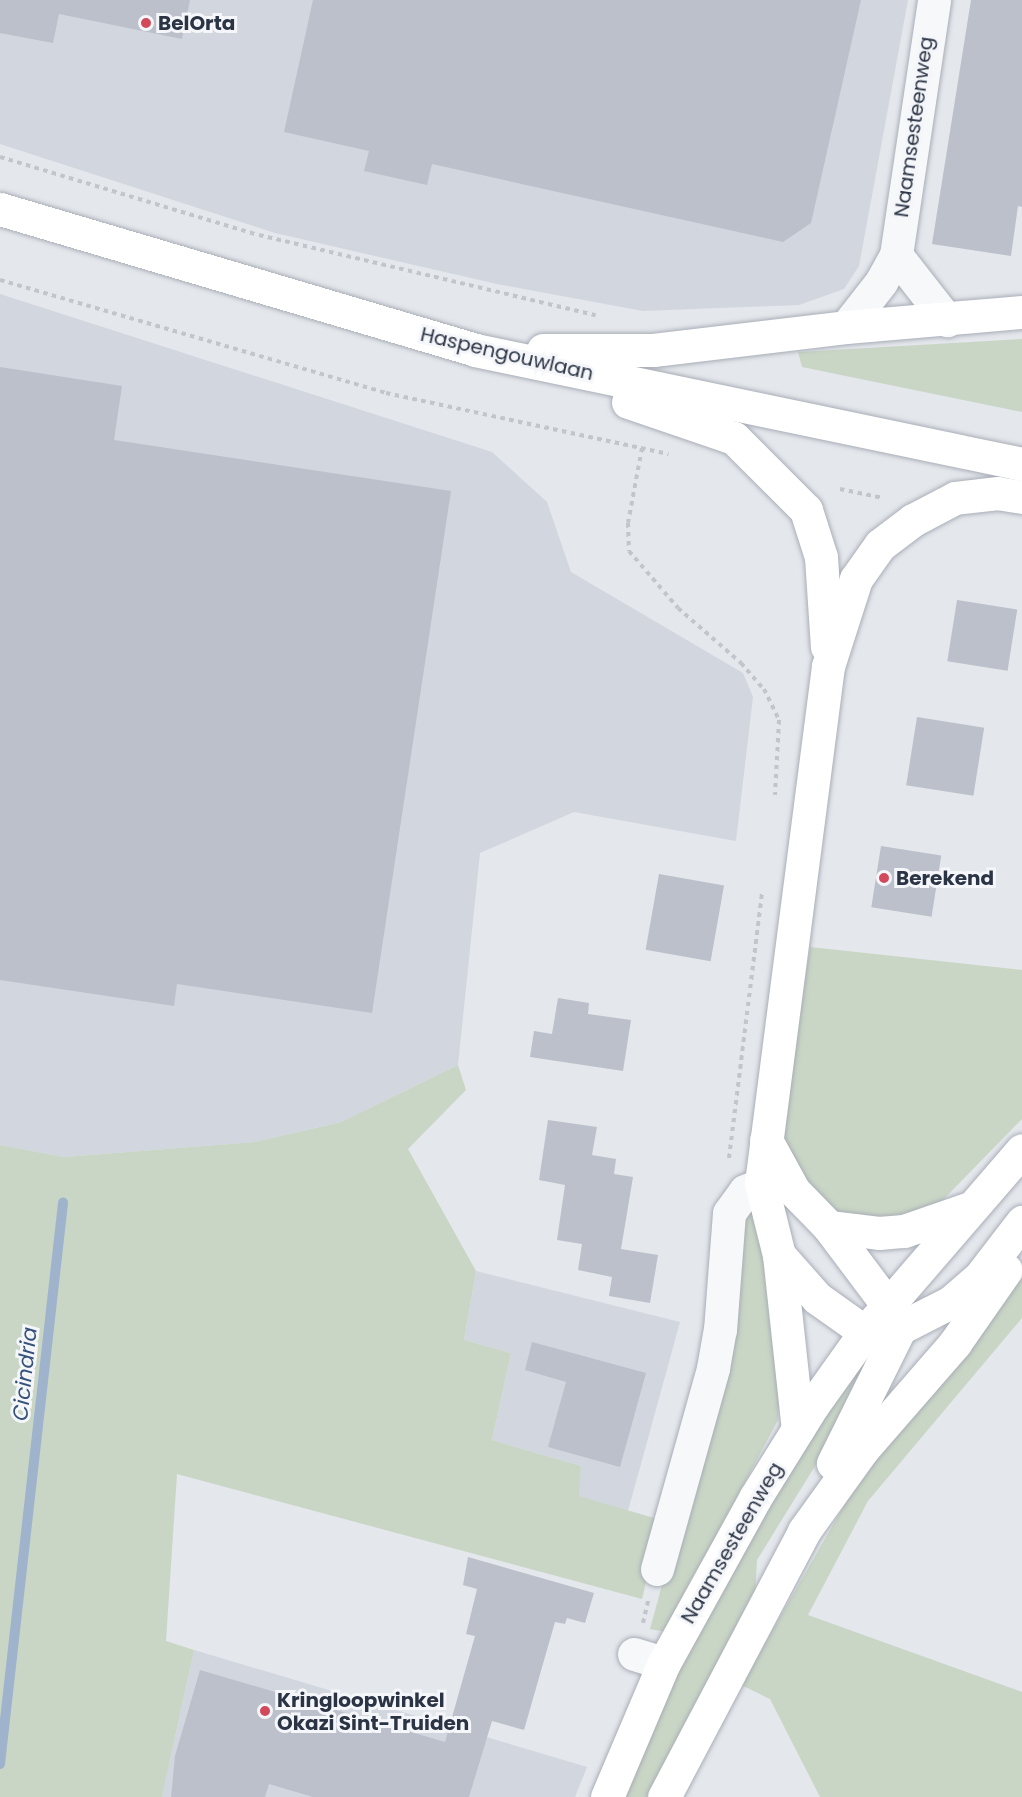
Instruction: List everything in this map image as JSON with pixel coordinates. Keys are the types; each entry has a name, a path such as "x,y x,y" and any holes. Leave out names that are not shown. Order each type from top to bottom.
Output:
{"main road":[{"name":"Haspengouwlaan","path":"0,209 475,350 1022,464"},
{"path":"475,350 653,350 846,327 1022,312"},
{"path":"475,350 558,388 650,406 734,438 806,510 821,557 828,666"},
{"path":"798,1429 766,1140 828,666 856,579 880,545 913,520 955,498 998,493 1022,497"},
{"path":"804,1531 817,1492 865,1405 894,1318 971,1207 1022,1150"},
{"path":"772,1179 829,1227 894,1318"},
{"path":"829,1227 879,1233 904,1231 971,1207"},
{"path":"894,1318 951,1302 979,1278 1022,1222"},
{"path":"664,1797 804,1531 863,1449 955,1343 1022,1246"},
{"path":"779,1255 818,1298 865,1332"},
{"name":"Naamsesteenweg","path":"607,1797 649,1658 798,1429 865,1332 894,1318"}],"street":[{"name":"Naamsesteenweg","path":"846,327 881,282 896,255 934,0"},
{"path":"896,255 947,320"},
{"path":"657,1569 713,1368 720,1330 729,1213 745,1191 772,1179"}],"path":[{"path":"0,157 259,235 598,315"},
{"path":"0,280 386,393 673,455"},
{"path":"642,448 628,523 629,551 678,608 741,663 764,689 779,720 775,807"},
{"path":"840,489 882,498"},
{"path":"729,1213 729,1146 763,887"}],"shaded area":[{"path":"0,0 908,0 859,266 844,289 799,305 643,311 497,284 275,233 0,144"},
{"path":"0,294 492,452 547,502 571,572 743,673 753,697 736,841 574,812 480,853 458,1065 341,1122 255,1142 64,1157 0,1145"},
{"path":"476,1271 680,1322 628,1511 578,1496 581,1466 492,1440 511,1353 464,1340"},
{"name":"Kringloopwinkel Okazi Sint-Truiden","path":"194,1650 587,1767 575,1797 162,1797"}],"green space":[{"path":"1022,339 1022,412 802,367 798,352"},
{"path":"810,947 1022,970 1022,1119 936,1207 893,1222 841,1213 819,1201 788,1157 782,1129"},
{"path":"458,1065 466,1090 408,1149 476,1271 464,1340 511,1353 492,1440 581,1466 579,1496 661,1520 642,1599 177,1474 166,1641 194,1650 162,1797 0,1797 0,1145 64,1157 255,1142 341,1122"},
{"path":"744,1212 754,1212 768,1274 781,1364 778,1420 665,1632 650,1629 723,1362"},
{"path":"1022,1268 1022,1318 868,1501 808,1615 1022,1692 1022,1797 820,1797 770,1699 741,1685 861,1476"},
{"path":"867,1357 871,1362 820,1458 757,1560 755,1598 651,1797 621,1797 670,1672 783,1468"}],"building":[{"name":"BelOrta","path":"0,0 190,0 182,39 59,14 53,43 0,33"},
{"path":"313,0 861,0 811,223 783,242 432,164 427,185 364,171 369,151 284,132"},
{"path":"971,0 1022,0 1022,207 1018,206 1011,256 932,244"},
{"path":"0,367 122,386 114,440 451,491 372,1013 177,984 174,1006 0,980"},
{"path":"957,600 1017,610 1008,671 947,661"},
{"path":"917,717 984,728 973,796 906,785"},
{"path":"881,846 941,856 932,917 871,907"},
{"path":"659,874 724,885 711,961 646,950"},
{"path":"558,998 589,1003 588,1014 631,1020 623,1071 530,1057 534,1031 552,1034"},
{"path":"548,1120 597,1127 592,1155 616,1159 614,1174 633,1177 621,1249 658,1255 650,1303 609,1296 612,1277 578,1270 582,1244 557,1240 565,1185 539,1180"},
{"path":"532,1342 646,1373 620,1467 548,1447 566,1382 525,1370"},
{"name":"Kringloopwinkel Okazi Sint-Truiden","path":"468,1557 594,1593 585,1623 567,1618 565,1624 555,1622 524,1730 492,1721 469,1797 313,1797 269,1784 265,1797 171,1797 175,1756 200,1670 445,1742 475,1636 466,1634 477,1589 463,1585"}],"waterway":[{"name":"Cicindria","path":"0,1764 63,1203"}],"place":[{"name":"BelOrta","path":"146,23"},
{"name":"Berekend","path":"884,878"},
{"name":"Kringloopwinkel Okazi Sint-Truiden","path":"265,1711"}]}
